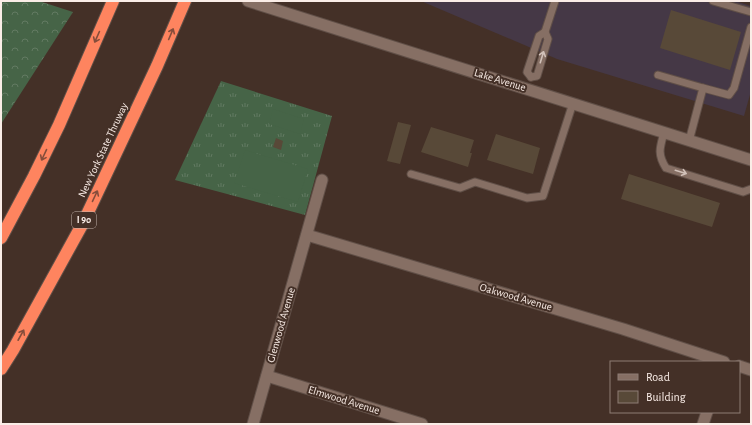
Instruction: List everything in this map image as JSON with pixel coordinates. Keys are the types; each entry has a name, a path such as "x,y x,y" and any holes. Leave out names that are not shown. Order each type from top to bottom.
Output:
{"highway":[{"path":"1,238 59,125 113,1"},
{"name":"New York State Thruway","path":"1,369 13,350 82,223 157,66 185,1"}],"street":[{"name":"Lake Avenue","path":"248,1 751,160"},
{"name":"Glenwood Avenue","path":"253,424 322,180"},
{"name":"Oakwood Avenue","path":"308,231 623,329 718,361"},
{"path":"740,366 751,370"},
{"name":"Elmwood Avenue","path":"267,376 422,424"},
{"path":"703,424 707,413"}],"lane":[{"path":"527,89 531,77 527,72 539,36 545,32 555,1"},
{"path":"713,1 751,12"},
{"path":"658,74 728,95 734,88 751,27"},
{"path":"689,141 703,88"},
{"path":"411,174 460,188 475,182 527,198 543,196 573,103"},
{"path":"664,132 659,154 666,168 743,192 751,189"}],"shaded area":[{"path":"421,1 735,1 751,6 751,91 744,116 557,59"}],"green space":[{"path":"1,1 39,1 73,12 1,124"},
{"path":"221,81 332,116 305,215 175,180"},
{"path":"273,109 304,119 300,134 269,124"},
{"path":"245,150 308,169 298,202 234,183"}],"building":[{"path":"671,10 741,32 730,70 660,48"},
{"path":"398,122 411,125 400,164 387,161"},
{"path":"431,127 474,140 468,167 421,152"},
{"path":"496,134 540,148 533,174 487,160"},
{"path":"276,138 283,141 281,150 273,147"},
{"path":"629,174 720,203 712,227 621,199"}]}
